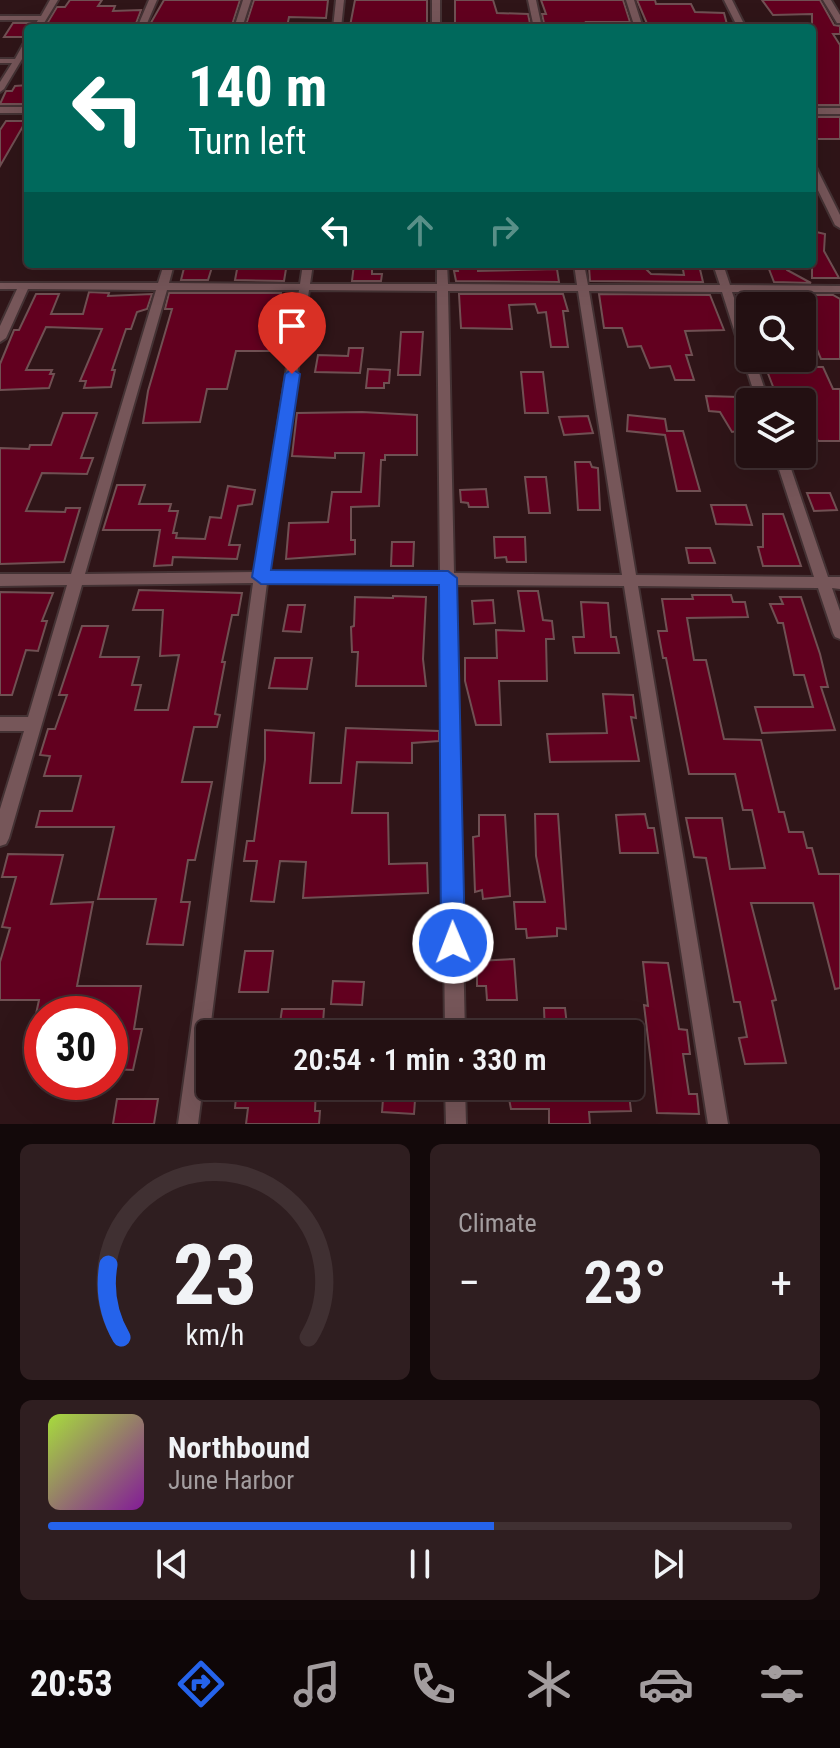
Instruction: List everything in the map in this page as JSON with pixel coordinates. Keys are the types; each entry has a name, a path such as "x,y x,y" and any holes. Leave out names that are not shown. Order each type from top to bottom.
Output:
{"street":[{"path":"39,24 54,0"},
{"path":"143,24 153,0"},
{"path":"239,24 247,0"},
{"path":"337,24 340,0"},
{"path":"436,0 436,24"},
{"path":"532,0 537,24"},
{"path":"630,0 638,24"},
{"path":"728,0 740,24"},
{"path":"827,0 840,21"},
{"path":"0,18 43,18"},
{"path":"0,89 24,50"},
{"path":"0,61 17,61"},
{"path":"0,110 24,110"},
{"path":"816,111 840,111"},
{"path":"816,177 840,225"},
{"path":"0,838 168,268"},
{"path":"188,1124 261,577 308,268"},
{"path":"442,268 455,1020"},
{"path":"580,268 718,1124"},
{"path":"719,268 758,388"},
{"path":"0,286 840,289"},
{"path":"0,338 24,286"},
{"path":"785,468 840,633"},
{"path":"0,580 261,577 840,583"},
{"path":"0,724 34,724"},
{"path":"455,1100 456,1124"}],"building":[{"path":"70,0 102,0 98,6 115,6 113,11 141,10 136,24 47,24 57,7 65,7"},
{"path":"164,0 240,0 232,24 150,24"},
{"path":"254,0 328,0 326,18 289,17 288,24 246,24"},
{"path":"355,0 427,0 427,24 350,24"},
{"path":"455,0 493,0 497,13 528,14 530,24 455,24"},
{"path":"541,0 623,0 630,22 544,24 542,14 546,14"},
{"path":"637,0 655,0 656,4 691,4 695,12 724,13 727,24 647,24"},
{"path":"762,0 820,0 834,25 840,26 840,34 833,34 840,45 840,105 816,105 816,24 812,24 812,14 773,15"},
{"path":"13,23 33,23 24,24 24,37 4,37"},
{"path":"24,85 24,104 0,104 6,91 12,91 15,86"},
{"path":"816,117 840,117 840,139 816,139"},
{"path":"6,121 24,121 0,166 0,130"},
{"path":"816,232 825,234 824,251 839,278 812,278 812,268 816,268"},
{"path":"184,268 212,268 208,280 181,280"},
{"path":"237,268 286,269 284,281 235,280"},
{"path":"354,268 372,268 372,274 382,274 381,281 352,281"},
{"path":"458,268 478,268 478,271 557,269 559,282 456,281 454,271 458,271"},
{"path":"589,268 645,268 651,274 684,275 683,268 700,268 703,282 590,281"},
{"path":"769,268 786,268 811,283 774,282"},
{"path":"89,292 109,293 108,296 152,294 147,309 137,312 131,329 126,329 112,370 115,370 111,387 84,388 86,381 80,381 102,329 46,327 26,370 52,370 50,374 54,374 49,388 0,390 0,364 14,330 19,330 36,294 59,294 51,314 83,314"},
{"path":"169,293 281,293 271,351 236,351 227,389 207,389 200,422 143,423 148,391 172,309 165,309"},
{"path":"459,294 563,294 568,311 563,311 568,347 551,347 546,312 538,313 535,304 509,305 512,329 461,328"},
{"path":"599,294 710,295 724,330 685,331 692,355 686,355 694,380 675,380 670,366 650,368 641,346 628,347 622,328 604,328"},
{"path":"816,295 833,295 840,299 840,359 821,359 816,347"},
{"path":"401,332 423,332 420,375 398,375"},
{"path":"349,348 363,348 360,373 315,372 318,355 348,356"},
{"path":"816,367 823,367 833,389 840,389 840,441 818,441 816,388 774,388 767,372 816,372"},
{"path":"368,369 390,370 389,383 384,383 384,388 366,388"},
{"path":"521,372 543,372 548,413 525,413"},
{"path":"706,396 736,397 736,431 732,432 720,412 709,411"},
{"path":"63,413 97,413 81,458 93,458 87,474 42,473 26,511 65,512 66,508 80,508 64,562 0,564 0,448 29,449 30,445 51,445"},
{"path":"297,413 417,415 417,455 385,455 385,460 381,460 379,506 351,507 351,540 355,540 355,554 286,559 289,523 328,522 332,492 361,492 364,453 335,453 335,458 292,456"},
{"path":"628,415 665,419 667,431 683,431 700,491 677,491 665,435 627,431"},
{"path":"588,416 593,433 564,435 559,417"},
{"path":"575,462 590,462 592,467 598,468 600,510 578,510"},
{"path":"525,477 546,477 550,513 529,513"},
{"path":"117,485 145,485 139,504 171,504 169,511 178,511 173,533 177,533 176,538 205,539 210,517 221,518 228,486 255,490 252,504 238,506 229,545 240,545 237,559 173,557 172,565 154,566 160,530 103,530"},
{"path":"486,489 488,507 469,507 468,503 461,502 460,490"},
{"path":"807,493 830,493 837,510 814,511"},
{"path":"711,505 746,505 752,525 716,524"},
{"path":"763,514 783,514 801,566 763,566 758,547 763,547"},
{"path":"494,537 525,537 526,562 507,562 506,557 495,558"},
{"path":"392,542 414,542 413,566 391,566"},
{"path":"686,548 710,548 715,563 689,563"},
{"path":"139,590 242,593 238,615 232,615 222,662 225,662 215,714 220,715 217,727 194,727 182,782 212,782 195,860 188,860 181,902 190,902 183,945 147,944 156,899 98,899 114,827 36,827 40,811 72,811 81,776 44,776 50,756 40,755 48,729 55,729 67,695 59,695 82,626 108,626 100,657 139,657 132,685 141,685 135,710 168,710 179,655 160,656 163,610 133,610"},
{"path":"518,591 538,591 543,620 552,621 554,639 546,639 547,681 499,681 501,725 476,725 465,681 465,658 497,658 496,630 524,631"},
{"path":"0,592 53,593 42,621 47,621 38,651 26,650 12,695 0,695"},
{"path":"692,595 731,595 733,602 745,602 748,617 687,618 694,660 706,660 724,739 761,740 779,812 784,812 789,832 803,832 807,848 812,848 819,874 840,874 840,988 835,989 813,903 751,903 776,1000 772,1001 786,1063 745,1064 739,1038 747,1037 740,1002 734,1002 706,858 694,857 686,818 722,818 730,869 765,868 752,810 743,810 735,774 689,774 658,631 667,631 662,599 693,599"},
{"path":"355,597 426,597 423,659 426,686 356,686 358,652 352,652 351,627 354,626"},
{"path":"780,597 801,597 820,654 828,687 821,687 835,730 762,733 755,707 813,707 804,675 794,675 783,623 778,623 770,604 783,604"},
{"path":"493,600 495,623 474,624 472,601"},
{"path":"581,602 608,603 611,637 616,637 619,653 575,653 573,637 584,637"},
{"path":"288,605 305,605 301,632 283,631"},
{"path":"275,658 312,658 307,689 269,688"},
{"path":"603,694 633,695 636,718 631,717 639,761 550,762 547,734 607,733"},
{"path":"346,728 439,731 439,741 412,743 412,763 357,762 352,813 388,813 389,864 427,863 428,893 303,898 306,862 280,861 274,902 251,901 257,861 244,861 247,841 254,841 265,760 265,730 314,733 310,783 341,783"},
{"path":"535,814 558,814 566,929 557,928 557,936 527,938 526,929 516,929 514,902 545,902 536,856"},
{"path":"645,814 648,828 654,828 658,853 620,853 616,815"},
{"path":"479,815 505,815 510,896 483,899 482,890 475,892 473,837 479,836"},
{"path":"8,854 63,855 51,904 93,902 77,986 141,986 134,1029 142,1029 133,1070 128,1070 128,996 24,996 24,1000 0,1000 0,962 10,928 2,927 16,877 2,877"},
{"path":"245,951 273,951 268,992 239,992"},
{"path":"514,959 517,1000 487,1000 486,986 477,986 477,961"},
{"path":"643,962 668,963 679,1029 687,1030 690,1054 683,1054 689,1094 697,1094 699,1114 657,1113 644,1005 648,1006"},
{"path":"333,981 364,982 362,1005 331,1004"},
{"path":"544,1008 565,1008 566,1020 544,1020"},
{"path":"282,1009 324,1009 323,1020 280,1020"},
{"path":"158,1099 154,1124 113,1124 117,1100"},
{"path":"236,1100 315,1100 315,1111 320,1111 319,1124 246,1124 248,1108 235,1108"},
{"path":"383,1100 415,1100 414,1114 382,1112"},
{"path":"509,1100 630,1100 631,1111 589,1112 590,1124 549,1124 549,1109 511,1109"}],"route":[{"path":"292,374 261,577 448,578 453,943"}]}
